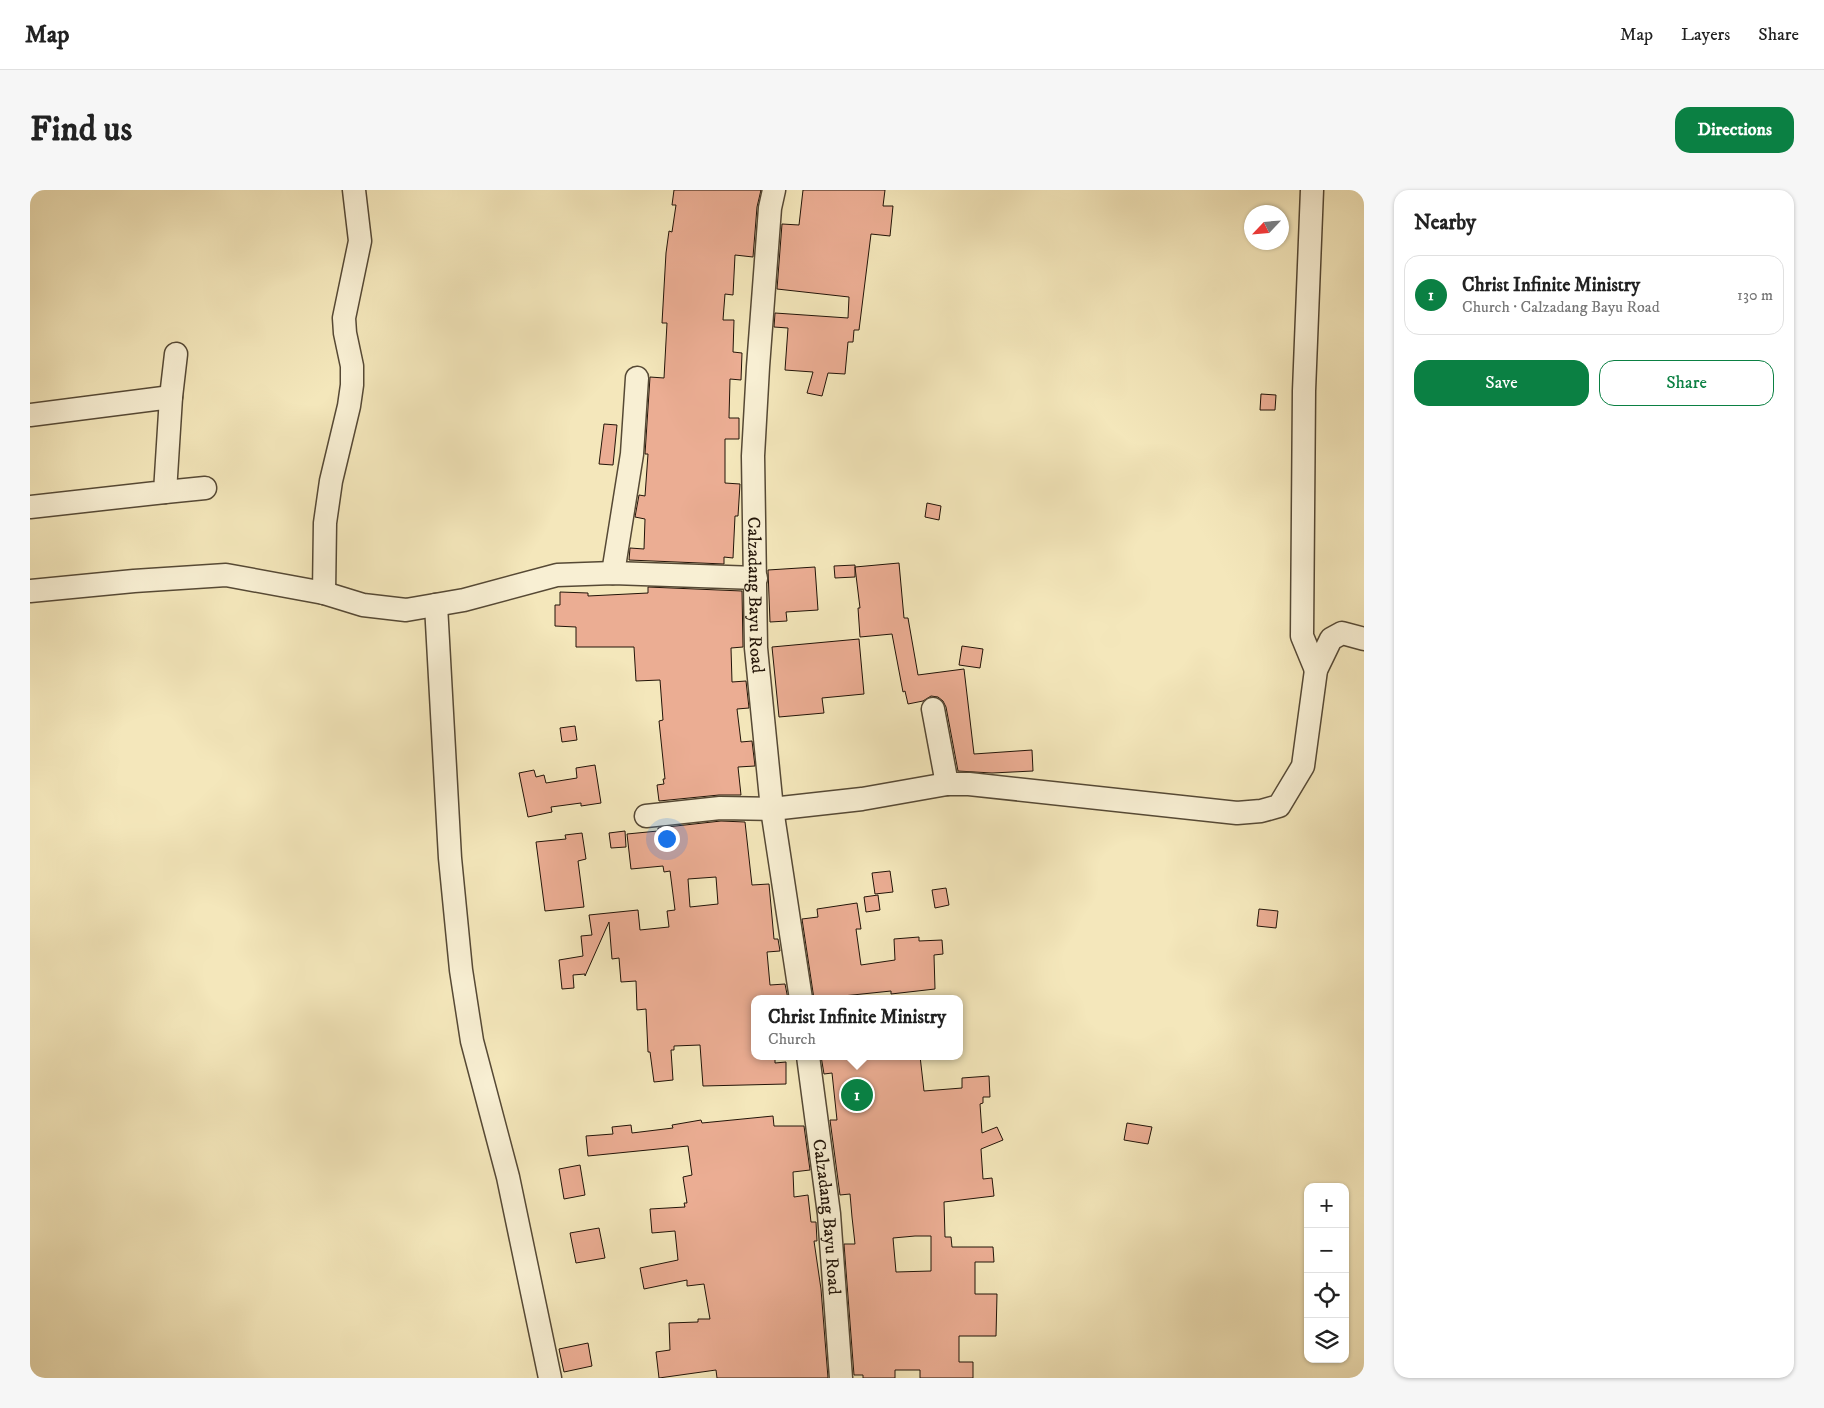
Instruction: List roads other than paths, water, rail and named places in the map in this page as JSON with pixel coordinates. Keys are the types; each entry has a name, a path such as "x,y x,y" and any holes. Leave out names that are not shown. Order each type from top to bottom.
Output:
{"street":[{"path":"324,593 325,523 331,481 349,406 352,385 352,366 344,318 360,241 354,190"},
{"name":"Calzadang Bayu Road","path":"774,190 770,217 758,367 754,456 756,648 772,809 800,995"},
{"path":"1312,190 1304,391 1302,636 1316,670"},
{"path":"165,492 170,397 176,354"},
{"path":"613,573 632,454 638,378"},
{"path":"30,415 170,397"},
{"path":"30,507 205,488"},
{"path":"30,591 134,581 226,575 324,593 342,600 379,608 406,610 464,600 557,575 613,573 756,578"},
{"path":"436,605 450,858 461,970 472,1041 508,1176 550,1378"},
{"path":"646,816 720,808 772,809 862,799 947,784 970,784 1237,813 1261,811 1279,806 1303,766 1316,670 1331,639 1342,633 1364,639"},
{"path":"933,709 947,784"},
{"name":"Calzadang Bayu Road","path":"809,1060 829,1214 841,1378"}],"place":[{"name":"Christ Infinite Ministry","path":"857,1095"}]}
